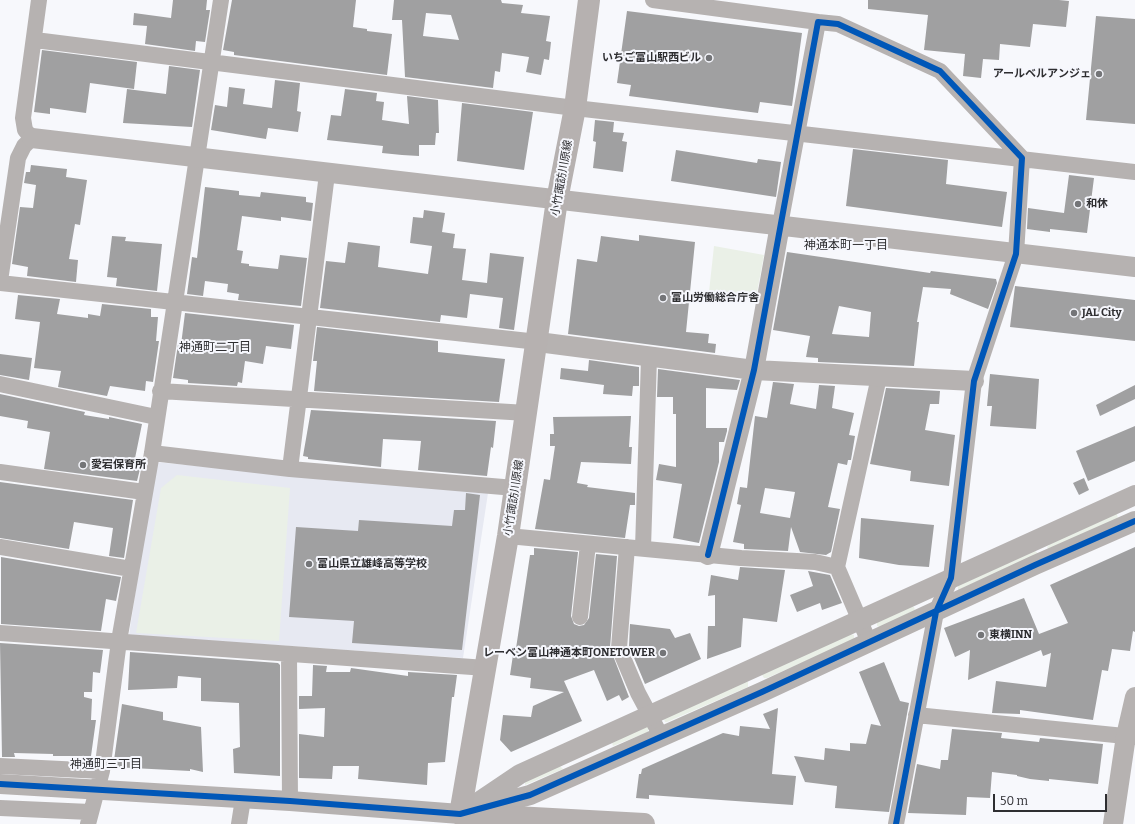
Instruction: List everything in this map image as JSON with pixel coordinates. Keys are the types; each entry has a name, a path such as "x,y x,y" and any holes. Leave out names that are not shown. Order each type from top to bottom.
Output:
{"main road":[{"name":"小竹諏訪川原線","path":"460,819 508,536 538,342 557,200 575,108 589,0"},
{"path":"460,819 644,824"}],"street":[{"path":"39,0 35,40 23,118 25,130 32,138 327,174 1135,267"},
{"path":"0,808 89,818 102,771 119,641 152,453 156,417 221,0"},
{"path":"652,0 838,24 940,71 1022,158 1016,254 974,381 951,578 936,612 896,824"},
{"path":"708,555 754,370 818,22"},
{"path":"35,40 575,108 798,132 1135,172"},
{"path":"32,138 24,146 18,158 0,282 174,303 538,342 649,358 754,370 974,381"},
{"path":"290,469 327,174"},
{"path":"649,358 635,547 619,648 638,693 661,736"},
{"path":"869,642 838,567 879,377"},
{"path":"0,384 156,417"},
{"path":"160,391 527,413"},
{"path":"152,453 290,469 515,488"},
{"path":"0,472 144,492"},
{"path":"460,819 520,774 1135,495"},
{"path":"0,784 290,801 460,819 530,795 1135,521"},
{"path":"508,536 708,555 815,562 838,567"},
{"path":"580,617 588,544"},
{"path":"0,547 131,568"},
{"path":"0,633 486,668"},
{"path":"289,654 290,801"},
{"path":"1113,824 1130,736 1135,697"},
{"path":"916,715 1130,736"},
{"path":"0,766 102,771"},
{"path":"239,824 243,799"}],"shaded area":[{"path":"714,246 764,255 756,298 709,292"},
{"name":"富山県立雄峰高等学校","path":"155,462 488,493 463,658 129,635"},
{"path":"177,475 290,488 279,641 136,633 161,488"},
{"path":"1114,514 1117,514 1118,519 1048,549 1047,547 1050,544"},
{"path":"1035,551 1039,554 958,590 958,585"},
{"path":"912,606 915,610 880,627 877,626 877,622"},
{"path":"850,634 854,635 854,640 767,678 764,678 762,675 763,673"},
{"path":"745,681 748,682 748,687 665,722 664,719"},
{"path":"644,727 648,727 648,732 613,746 612,743"},
{"path":"560,766 563,769 525,785 525,781"}],"building":[{"path":"173,0 207,0 206,10 210,10 205,42 196,41 195,51 145,44 147,26 133,25 134,13 171,18"},
{"path":"232,0 356,0 353,27 367,29 367,31 392,34 387,75 234,55 234,52 223,50"},
{"path":"394,0 501,0 502,3 523,5 521,13 550,16 546,41 551,42 549,60 544,59 541,75 526,72 529,57 502,53 500,72 495,71 493,88 405,77 402,20 392,20","holes":["426,13 451,15 459,40 423,36"]},
{"path":"868,0 1069,1 1066,27 1033,24 1030,47 1000,44 999,60 983,59 981,78 963,76 965,54 924,50 928,15 868,9"},
{"name":"いちご富山駅西ビル","path":"627,11 802,33 792,106 760,102 758,113 629,96 631,85 617,83"},
{"name":"アールベルアンジェ","path":"1096,16 1135,19 1135,124 1086,120"},
{"path":"42,50 137,62 134,89 90,83 86,113 50,108 50,114 34,112"},
{"path":"169,66 200,70 192,127 123,123 127,89 166,94"},
{"path":"275,80 300,83 297,111 301,112 298,132 268,128 266,139 211,130 215,105 227,107 229,87 245,89 243,104 272,108"},
{"path":"345,89 377,93 376,101 384,102 382,120 409,124 407,96 438,100 439,133 436,133 435,145 419,145 419,156 382,153 383,146 327,140 331,115 341,116"},
{"path":"462,103 533,112 524,170 457,161"},
{"path":"595,120 614,122 613,132 624,133 622,141 627,142 623,172 593,168 596,142 593,141"},
{"path":"853,149 948,160 946,184 1007,192 1002,227 846,206"},
{"path":"676,150 757,163 758,159 781,162 776,197 671,181"},
{"path":"31,165 67,169 66,177 87,180 80,225 75,224 69,259 78,260 76,282 27,276 28,267 12,264 20,207 33,208 36,185 24,183 26,172 30,172"},
{"name":"和休","path":"1069,175 1094,178 1087,233 1050,229 1050,232 1027,229 1028,208 1064,213"},
{"path":"205,187 239,191 239,195 260,197 261,192 306,197 306,202 313,203 311,221 281,217 281,221 242,216 237,250 243,251 241,263 249,264 249,266 278,269 280,255 307,258 301,306 238,300 239,294 227,292 228,284 205,281 203,296 187,294 192,257 197,258"},
{"path":"424,210 445,213 442,232 455,234 453,248 466,249 462,280 487,283 490,253 524,257 514,330 499,328 503,298 470,294 467,318 441,315 440,322 320,308 326,261 345,263 348,242 380,246 378,267 428,274 432,246 410,243 413,217 423,218"},
{"path":"639,235 695,242 686,332 709,334 708,343 716,344 715,353 568,334 577,259 597,262 601,236 639,241"},
{"path":"112,236 126,237 125,241 162,244 157,291 116,286 117,278 107,277"},
{"path":"787,252 930,273 931,271 996,279 997,283 988,309 950,294 951,289 923,287 917,322 919,322 914,366 818,362 818,358 806,357 810,336 773,330","holes":["839,306 871,312 869,337 832,334"]},
{"name":"JAL City","path":"1015,286 1135,300 1135,341 1010,327"},
{"path":"18,295 60,299 57,314 88,318 88,314 100,316 102,304 151,309 151,317 158,317 156,341 159,341 153,382 146,381 145,391 110,386 107,396 58,387 61,371 34,368 40,322 15,319"},
{"path":"185,313 294,325 291,349 266,346 263,364 245,361 242,383 238,382 237,386 188,383 188,380 173,378 178,344 181,345"},
{"path":"317,327 438,341 438,352 505,359 499,402 314,391 317,361 313,361"},
{"path":"0,354 32,358 29,380 0,375"},
{"path":"589,360 639,367 639,386 633,386 632,396 603,394 604,385 560,379 561,368 588,371"},
{"path":"658,369 740,380 737,390 706,388 706,428 727,428 727,431 724,442 719,442 719,462 699,543 673,538 682,484 656,480 659,464 676,467 676,414 673,414 673,397 657,397"},
{"path":"990,374 1039,379 1036,429 990,426 992,406 987,406"},
{"path":"773,382 794,384 790,404 816,409 819,385 835,386 832,408 854,413 849,435 855,436 851,460 848,460 847,465 838,463 828,507 840,509 831,552 826,555 800,552 791,527 788,551 744,549 744,544 733,542 741,505 737,504 740,487 747,488 755,416 767,418","holes":["765,488 795,492 790,518 760,513"]},
{"path":"1135,385 1135,399 1100,416 1096,405"},
{"path":"886,388 940,391 939,404 930,404 925,430 955,435 949,486 910,481 911,471 870,464"},
{"path":"0,394 85,412 84,415 109,419 109,417 142,424 133,468 140,469 137,481 44,469 50,432 27,428 28,421 0,416"},
{"path":"311,410 496,421 493,448 491,447 487,476 418,470 421,441 383,439 381,467 308,459 308,457 303,456"},
{"path":"631,416 629,447 632,447 631,464 581,462 577,483 588,485 587,487 635,493 635,505 630,505 625,538 535,529 544,479 550,480 555,446 550,446 550,434 554,434 553,417"},
{"path":"1135,426 1135,461 1088,481 1076,451"},
{"path":"1084,478 1089,490 1079,495 1073,483"},
{"path":"0,482 133,500 124,558 109,556 113,528 74,522 69,549 0,538"},
{"path":"466,493 480,495 462,650 352,643 354,621 289,617 296,527 358,531 359,520 452,526 454,510 465,510"},
{"path":"861,518 934,525 929,567 899,565 859,558"},
{"path":"1135,547 1135,632 1133,631 1130,651 1112,649 1108,671 1102,670 1093,720 1020,710 1020,714 992,713 996,681 1046,687 1051,653 1043,656 1041,650 968,680 970,650 955,657 944,628 1024,598 1039,634 1068,623 1050,585"},
{"path":"534,548 578,552 571,616 574,624 579,626 584,625 589,618 596,554 617,556 610,648 629,697 622,701 619,695 607,701 594,670 564,681 582,721 511,752 500,740 503,715 531,717 533,706 564,692 530,688 531,678 510,675 513,655 515,655 530,555 534,555"},
{"path":"1,557 121,577 116,601 106,599 101,631 1,624"},
{"path":"740,567 785,570 777,622 743,618 741,647 707,659 708,626 715,626 715,595 708,596 711,575 738,580"},
{"path":"808,571 830,575 842,603 822,610 820,603 797,612 790,595 813,586"},
{"name":"レーベン富山神通本町ONETOWER","path":"630,624 670,629 675,638 690,633 701,659 645,684 629,646"},
{"path":"0,643 103,650 100,673 93,672 92,692 84,692 84,697 92,699 91,720 96,720 91,756 53,756 53,754 14,753 15,757 2,757"},
{"path":"130,652 278,663 280,665 280,776 234,773 233,749 240,747 239,703 201,701 201,678 178,676 177,688 128,690"},
{"path":"884,662 900,701 909,703 889,812 835,808 837,786 805,782 794,756 824,760 825,748 850,751 850,743 866,744 871,724 881,726 859,672"},
{"path":"313,665 327,666 326,672 350,672 351,668 408,676 408,672 457,675 454,697 452,697 445,762 428,763 427,785 358,779 359,766 333,766 332,779 299,778 299,734 324,737 325,708 299,709 299,696 312,696"},
{"path":"122,704 163,712 163,720 201,727 203,772 190,769 190,771 113,767"},
{"path":"778,708 772,774 796,776 793,805 649,795 649,799 636,798 639,774 641,774 642,769 723,733 739,736 740,726 770,729 763,714"},
{"path":"952,729 1002,733 1001,738 1039,742 1040,738 1103,744 1098,784 1049,779 1049,781 1030,779 1017,775 992,772 990,798 967,797 966,815 908,813 917,764 940,769 941,760 948,760"}],"cycle path":[{"path":"708,555 754,370 818,22 838,24 940,71 1022,158 1016,254 974,381 951,578 936,612 896,824"},
{"path":"0,784 290,801 460,814 530,795 762,692 1035,565 1135,521"}],"place":[{"name":"いちご富山駅西ビル","path":"709,58"},
{"name":"アールベルアンジェ","path":"1099,74"},
{"name":"和休","path":"1078,204"},
{"name":"富山労働総合庁舎","path":"663,298"},
{"name":"JAL City","path":"1074,313"},
{"name":"愛宕保育所","path":"83,465"},
{"name":"富山県立雄峰高等学校","path":"309,564"},
{"name":"東横INN","path":"981,635"},
{"name":"レーベン富山神通本町ONETOWER","path":"663,653"}],"district":[{"name":"神通本町一丁目","path":"846,246"},
{"name":"神通町二丁目","path":"215,348"},
{"name":"神通町三丁目","path":"106,765"}]}
